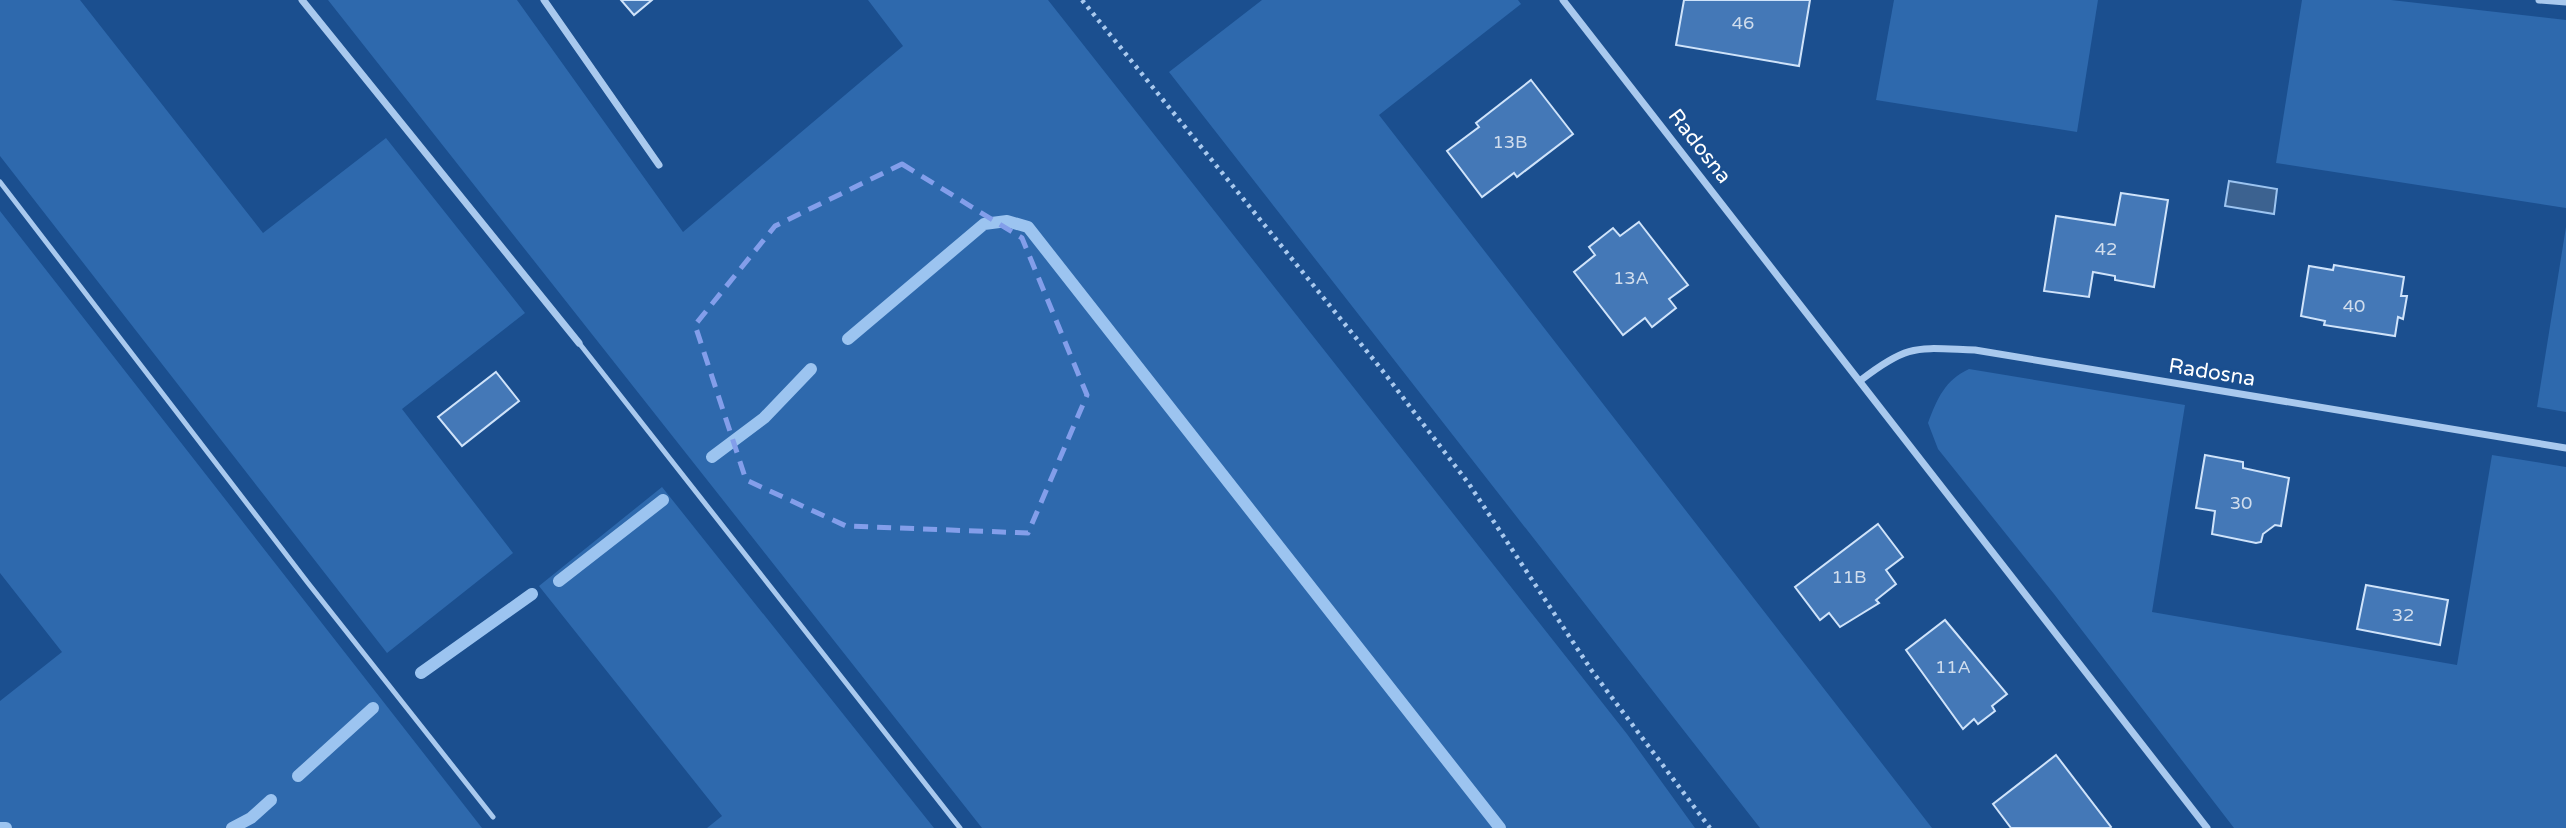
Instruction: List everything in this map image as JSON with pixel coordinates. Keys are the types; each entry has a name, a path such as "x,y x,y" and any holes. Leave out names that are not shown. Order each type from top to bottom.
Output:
{"street":[{"path":"302,0 579,343"},
{"path":"544,0 659,164"},
{"name":"Radosna","path":"1563,0 2207,828"},
{"path":"2539,0 2566,2"},
{"name":"Radosna","path":"1861,380 1889,358 1912,348 1975,350 2566,448"}],"lane":[{"path":"0,182 308,583 493,817"},
{"path":"579,343 960,828"}],"path":[{"path":"1082,0 1382,370 1469,484 1592,671 1710,828"}],"highlighted area":[{"path":"902,164 1022,238 1087,395 1028,533 846,526 746,480 695,325 775,226"}],"shaded area":[{"path":"0,0 80,0 263,233 386,138 525,313 402,409 513,553 387,653 0,156"},
{"path":"328,0 517,0 683,232 903,46 868,0 1048,0 1627,734 1695,828 982,828"},
{"path":"1262,0 1518,0 1521,4 1379,115 1932,828 1760,828 1169,72"},
{"path":"1894,0 2098,0 2077,132 1876,100"},
{"path":"2302,0 2391,0 2566,20 2566,208 2276,163"},
{"path":"2229,181 2277,189 2274,214 2225,206"},
{"path":"0,211 482,828 0,828 0,701 62,652 0,573"},
{"path":"2566,227 2566,412 2537,407"},
{"path":"1969,369 2185,405 2152,612 2457,665 2492,455 2566,467 2566,828 2234,828 2054,594 1938,449 1928,423 1931,414 1948,385"},
{"path":"662,487 934,828 707,828 722,816 539,586"}],"building":[{"path":"621,0 652,0 634,15"},
{"path":"1684,0 1810,0 1799,66 1676,45"},
{"path":"1531,80 1573,134 1517,177 1514,173 1482,197 1447,151 1479,127 1476,123"},
{"path":"2121,193 2168,200 2154,287 2115,280 2115,276 2093,272 2089,297 2044,291 2056,216 2115,225"},
{"path":"1639,222 1688,285 1669,299 1676,308 1652,327 1645,318 1623,335 1574,272 1595,255 1589,247 1613,228 1620,236"},
{"path":"2334,265 2404,277 2401,296 2407,296 2403,319 2398,317 2395,336 2324,325 2325,321 2301,316 2309,266 2333,270"},
{"path":"496,372 519,401 462,446 438,417"},
{"path":"2205,455 2243,462 2243,468 2289,478 2281,526 2275,525 2263,534 2261,542 2256,543 2212,534 2215,511 2196,508"},
{"path":"1878,524 1903,557 1886,570 1896,584 1876,600 1879,603 1840,627 1829,613 1820,620 1795,587"},
{"path":"2366,585 2448,600 2440,645 2357,629"},
{"path":"1945,620 2007,694 1992,706 1995,711 1978,724 1974,719 1963,729 1906,650"},
{"path":"2056,755 2110,828 2011,828 1993,804"}],"waterway":[{"path":"848,339 984,224 1007,221 1028,227 1500,828"},
{"path":"712,457 764,418 811,369"},
{"path":"559,581 663,500"},
{"path":"421,673 532,594"},
{"path":"298,776 373,708"},
{"path":"232,828 251,818 271,800"},
{"path":"0,828 6,828"}]}
